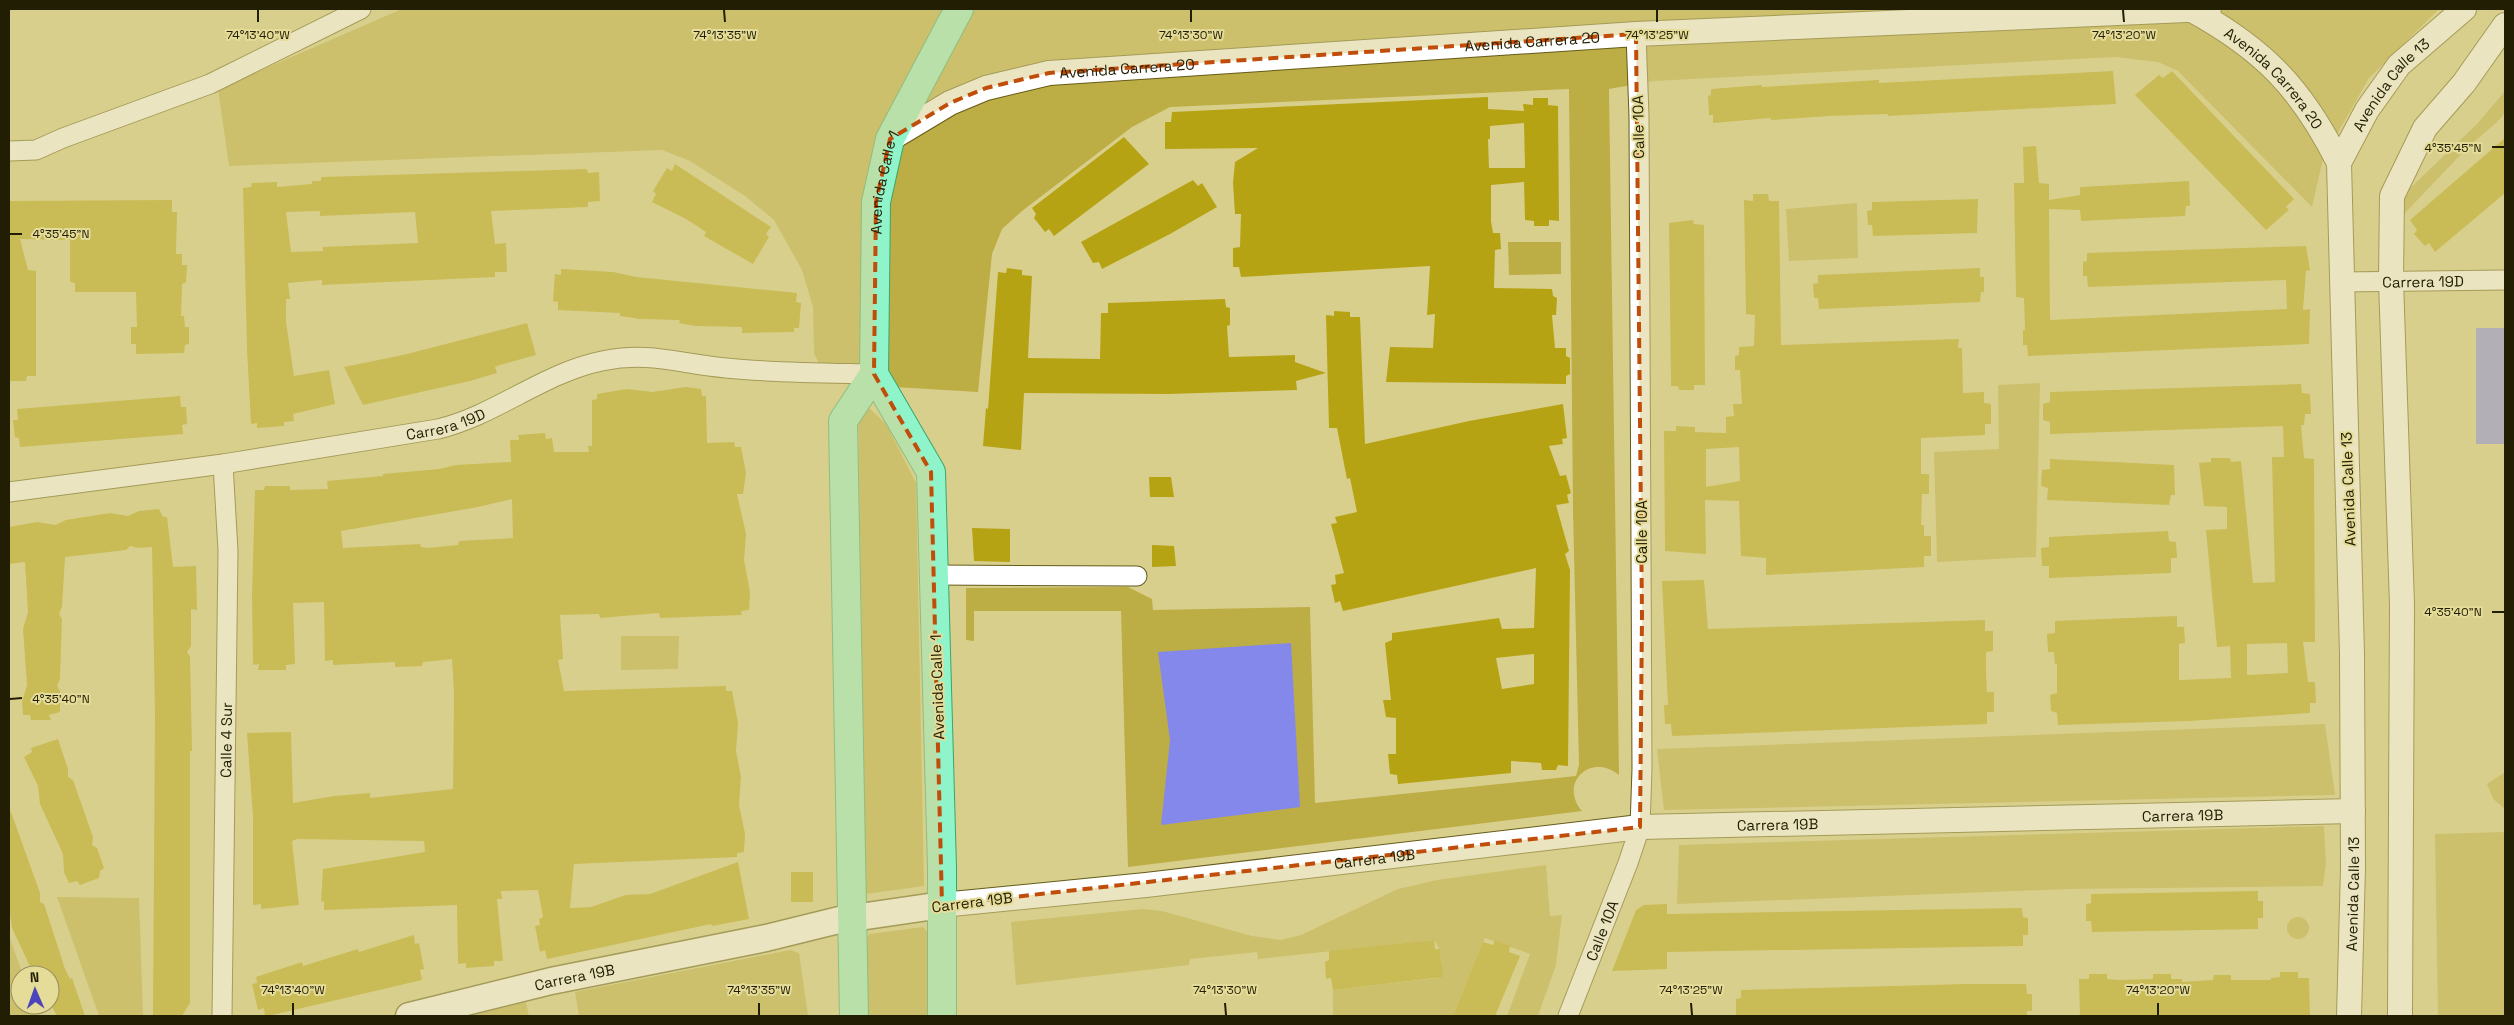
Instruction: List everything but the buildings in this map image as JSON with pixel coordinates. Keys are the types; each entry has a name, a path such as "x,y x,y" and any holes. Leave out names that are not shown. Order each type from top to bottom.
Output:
{"main road":[{"name":"Avenida Calle 1","path":"942,1016 942,905 931,472 874,374 876,202 890,140 960,9"},
{"path":"854,1016 843,422 874,374"},
{"name":"Carrera 19B","path":"409,1016 551,981 766,938 852,918 942,905"}],"street":[{"path":"9,150 36,150 63,138 210,84 361,9"},
{"name":"Avenida Carrera 20","path":"2190,9 2222,27 2252,48 2279,72 2303,100 2323,131 2339,164"},
{"name":"Avenida Carrera 20","path":"890,140 950,103 986,88 1049,73 1636,34 2209,9"},
{"name":"Avenida Calle 13","path":"2349,1016 2353,811 2352,609 2339,164 2367,110 2399,65 2464,9"},
{"path":"2400,1016 2402,605 2391,281 2392,196 2425,128 2464,83 2505,25"},
{"name":"Calle 10A","path":"1568,1016 1628,864 1640,827 1642,615 1639,116 1636,34"},
{"path":"2464,83 2505,53"},
{"name":"Carrera 19D","path":"2342,282 2505,280"},
{"name":"Carrera 19D","path":"9,492 223,464 457,424 562,373 600,361 632,356 670,359 722,368 766,372 874,374"},
{"name":"Calle 4 Sur","path":"222,1016 228,551 223,464"},
{"path":"933,575 1137,576"},
{"name":"Carrera 19B","path":"942,905 1146,885 1640,827 2353,811"}],"highlighted area":[{"path":"1636,34 1642,615 1640,827 942,905 931,472 874,374 876,202 890,139 950,103 986,88 1049,73"}],"shaded area":[{"path":"402,9 2439,9 2369,78 2323,159 2312,207 2178,71 2158,62 2115,57 1654,81 1609,89 1619,775 1608,769 1598,767 1589,769 1581,774 1576,781 1574,790 1576,800 1582,811 1128,867 1121,611 974,611 974,641 966,640 966,588 1128,587 1152,599 1153,610 1310,607 1315,803 1576,776 1579,765 1573,511 1569,89 1170,107 1132,127 1022,211 1002,229 992,254 978,392 828,383 814,353 813,307 802,270 774,220 745,196 690,161 662,150 229,166 218,89"},
{"path":"2505,91 2505,113 2469,146 2404,214 2404,194 2477,124"},
{"path":"1857,203 1858,258 1789,261 1786,209"},
{"path":"1508,242 1561,242 1561,274 1509,275"},
{"path":"2476,328 2505,328 2505,444 2476,444"},
{"path":"2040,383 2036,557 1937,562 1934,452 1999,449 1998,385"},
{"path":"867,406 886,424 916,483 924,886 866,894 858,408"},
{"path":"621,636 679,636 678,669 621,670"},
{"path":"1291,643 1300,807 1161,825 1170,740 1158,652"},
{"path":"2325,724 2335,795 1664,810 1657,749"},
{"path":"2505,772 2505,809 2493,799 2487,784"},
{"path":"2324,826 2326,864 2323,886 2068,889 1677,904 1679,845"},
{"path":"2505,832 2505,1016 2438,1016 2435,834"},
{"path":"1546,865 1550,916 1562,915 1556,965 1538,1016 1507,1016 1530,954 1485,938 1453,1016 1333,1016 1333,990 1438,978 1441,958 1434,940 1258,959 1257,952 1190,959 1189,965 1016,985 1011,922 1142,909 1162,911 1252,936 1281,940 1301,935 1398,889 1437,880"},
{"path":"57,897 139,898 143,1016 99,1016"},
{"path":"2298,917 2306,920 2309,928 2306,936 2298,939 2290,936 2287,928 2290,920"},
{"path":"923,927 928,933 929,1016 865,1016 865,943 869,934"},
{"path":"9,936 19,965 10,965 10,1015 38,1016 9,1016"},
{"path":"790,950 799,953 808,1016 579,1016 575,992"},
{"path":"526,1002 529,1016 470,1016"}]}
